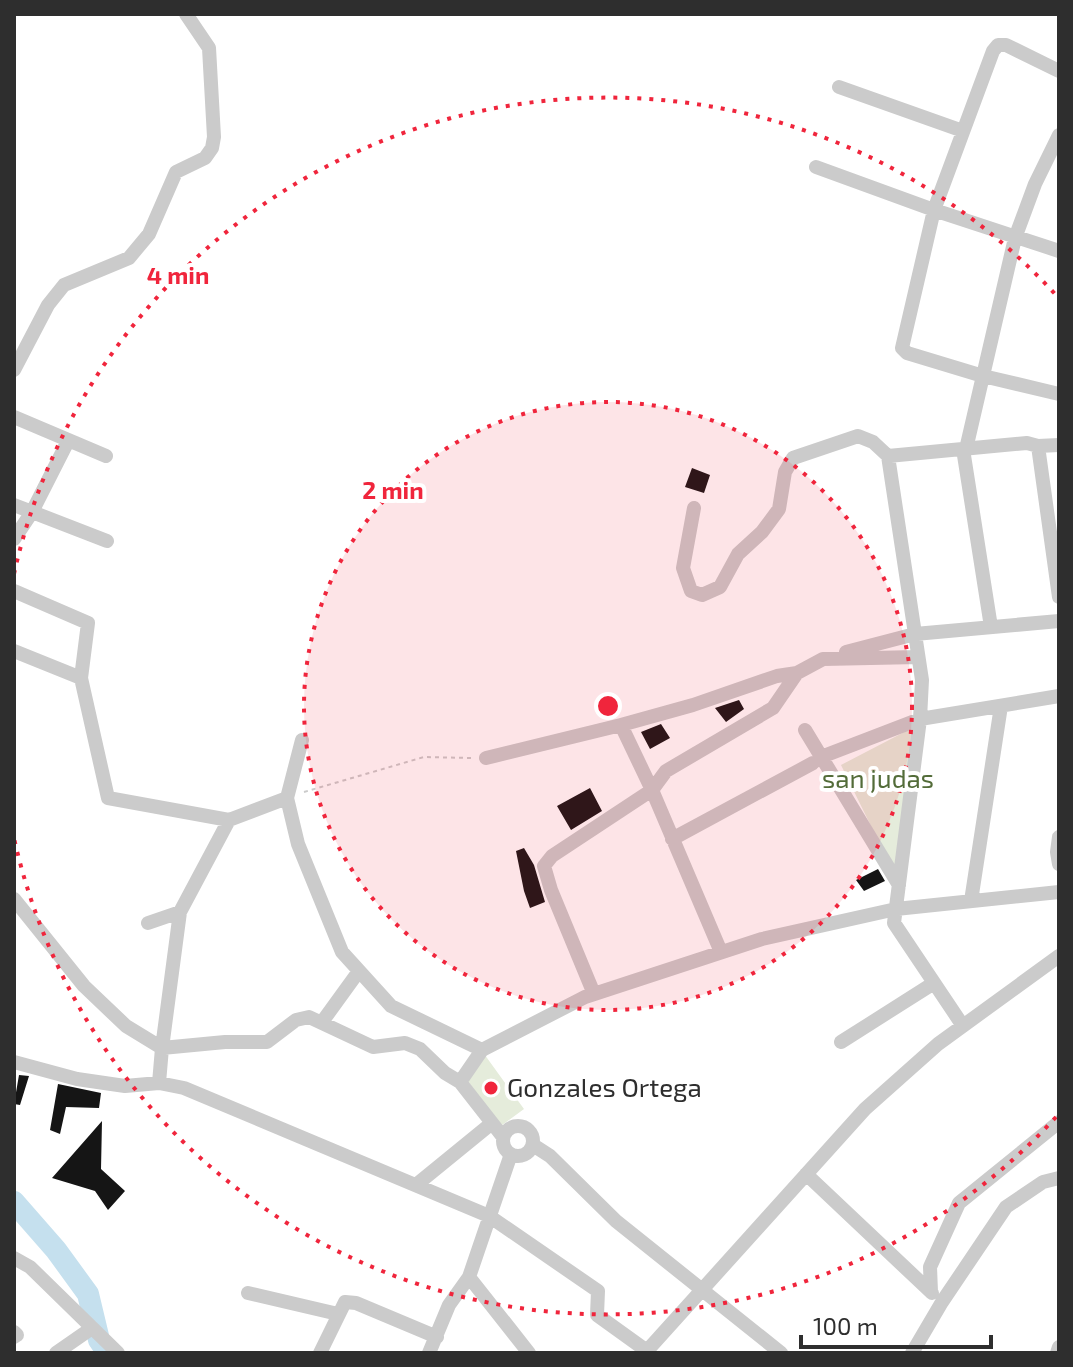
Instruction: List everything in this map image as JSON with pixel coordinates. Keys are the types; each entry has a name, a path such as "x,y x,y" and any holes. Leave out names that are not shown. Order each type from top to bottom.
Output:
{"street":[{"path":"14,370 48,305 64,285 129,258 149,234 176,172 205,158 212,148 209,48 186,14"},
{"path":"1059,71 1006,45 998,45 993,51 934,210 902,348 907,353 982,380 1059,394"},
{"path":"839,87 963,131"},
{"path":"991,627 965,449 1015,238 1035,184 1059,135"},
{"path":"816,167 1059,251"},
{"path":"14,417 106,456"},
{"path":"694,508 683,568 691,591 702,595 720,587 738,554 762,532 779,509 785,472 793,458 858,436 873,442 888,456 922,680 920,719 894,923 963,1026"},
{"path":"14,539 32,512 68,441"},
{"path":"888,456 1027,443 1059,445"},
{"path":"1038,446 1059,597"},
{"path":"14,505 107,541"},
{"path":"14,591 88,623 81,678 108,798 229,820 287,798"},
{"path":"486,758 693,705 777,676 797,673 823,659 915,634 1059,621"},
{"path":"14,651 81,678"},
{"path":"823,659 918,657"},
{"path":"594,994 544,866 552,856 652,790 666,771 773,708 797,673"},
{"path":"672,839 817,760 920,719 1059,696"},
{"path":"971,901 1001,706"},
{"path":"621,725 721,952"},
{"path":"805,730 817,760 899,885"},
{"path":"302,740 287,798 298,844 342,952 391,1006 482,1050"},
{"path":"159,1083 180,912 229,820"},
{"path":"1059,837 1059,864"},
{"path":"460,1082 482,1050 594,994 721,952 762,939 896,909 1059,892"},
{"path":"14,899 84,986 126,1026 162,1048 267,1042 296,1020 309,1017 373,1047 405,1043 420,1049 445,1073 460,1082 503,1137 505,1148 511,1154 526,1154 533,1145 531,1133 522,1126 511,1127 503,1137"},
{"path":"148,923 180,912"},
{"path":"14,1062 77,1079 125,1086 159,1083 184,1088 489,1216 598,1291 597,1315 646,1352 865,1109 938,1044 1059,956"},
{"path":"322,1022 359,971"},
{"path":"841,1042 934,983"},
{"path":"936,1297 930,1267 959,1203 1059,1122"},
{"path":"416,1185 492,1123"},
{"path":"533,1145 550,1156 616,1221 781,1353"},
{"path":"429,1353 449,1305 469,1277 511,1154"},
{"path":"806,1174 936,1297"},
{"path":"912,1353 936,1297 1006,1207 1043,1182 1059,1178"},
{"path":"14,1258 30,1267 118,1353"},
{"path":"469,1277 529,1353"},
{"path":"248,1293 338,1314"},
{"path":"320,1353 345,1302 356,1303 437,1337"},
{"path":"56,1353 92,1328"},
{"path":"1057,1353 1059,1347"}],"path":[{"path":"287,798 424,757 486,758"}],"green space":[{"name":"san judas","path":"914,727 898,881 841,765"},
{"name":"Gonzales Ortega","path":"482,1051 524,1109 498,1128 465,1076"}],"building":[{"path":"692,468 710,475 704,493 685,487"},
{"path":"739,700 744,709 726,722 715,708"},
{"path":"661,724 670,738 650,749 641,732"},
{"path":"590,788 602,811 571,830 557,806"},
{"path":"524,848 534,865 545,902 530,908 516,851"},
{"path":"878,869 885,881 864,891 856,880"},
{"path":"19,1075 29,1076 20,1105 14,1104"},
{"path":"58,1084 101,1093 99,1108 66,1107 60,1134 50,1130"},
{"path":"102,1121 101,1169 125,1191 108,1210 95,1191 52,1178"}],"waterway":[{"path":"14,1202 56,1250 88,1294 99,1340 108,1353"}],"place":[{"name":"Gonzales Ortega","path":"491,1088"}]}
